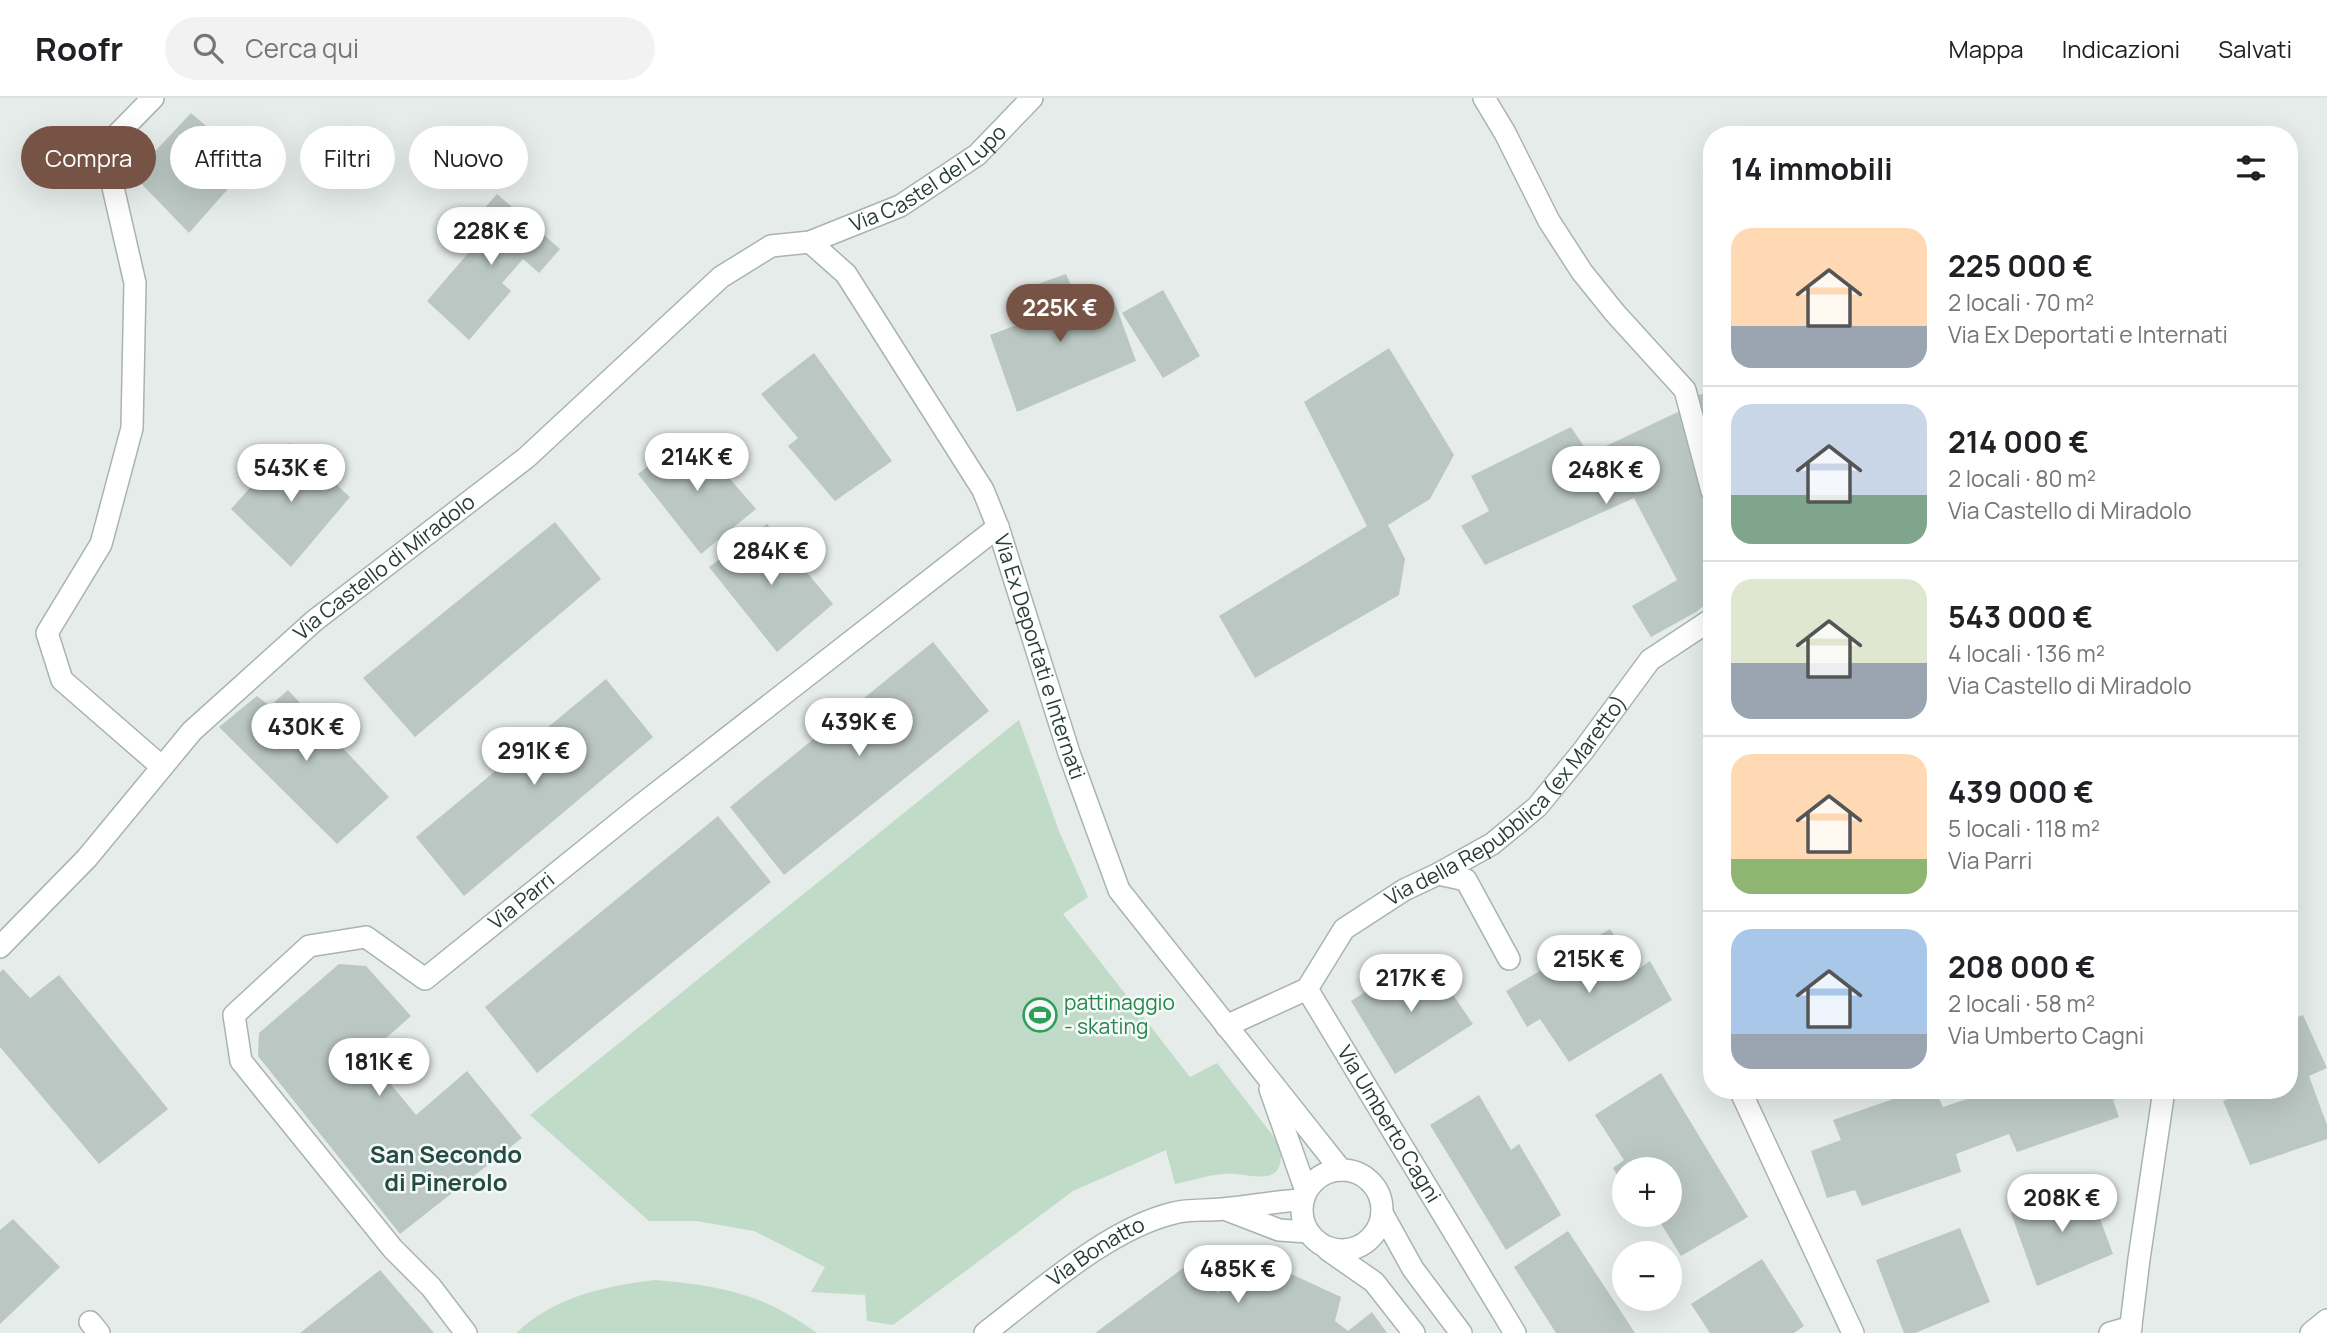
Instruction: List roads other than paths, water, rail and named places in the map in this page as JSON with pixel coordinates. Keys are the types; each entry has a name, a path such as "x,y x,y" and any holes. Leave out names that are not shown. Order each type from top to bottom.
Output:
{"street":[{"path":"153,98 104,148 135,283 132,428 101,544 47,633 62,680 162,767"},
{"name":"Via Castel del Lupo","path":"810,242 901,206 977,155 1032,98"},
{"path":"1484,98 1505,133 1549,221 1582,272 1615,313 1685,390 1703,457"},
{"name":"Via Castello di Miradolo","path":"0,947 87,858 192,731 314,621 526,458 721,277 771,246 810,242"},
{"name":"Via Ex Deportati e Internati","path":"810,242 846,274 984,490 1069,753 1119,890 1341,1170"},
{"name":"Via Parri","path":"467,1333 431,1287 393,1249 242,1061 234,1015 309,946 366,937 425,979 636,809 998,527"},
{"name":"Via della Repubblica (ex Maretto)","path":"1307,989 1344,929 1404,890 1492,844 1537,807 1583,751 1650,660 1703,625"},
{"path":"1438,874 1466,880 1509,959"},
{"path":"1226,1026 1307,989"},
{"name":"Via Umberto Cagni","path":"1307,989 1515,1333"},
{"name":"Via Ex Deportati e Internati","path":"1263,1071 1304,1195"},
{"path":"1744,1099 1853,1333"},
{"path":"2110,1333 2131,1330 2138,1259 2163,1099"},
{"path":"1314,1238 1333,1250 1347,1251 1371,1238 1379,1227 1381,1200 1376,1188 1366,1178 1341,1170 1320,1175 1304,1195 1303,1222 1314,1238 1374,1282 1414,1333"},
{"name":"Via Bonatto","path":"985,1333 1078,1262 1132,1229 1175,1212 1225,1209 1304,1195"},
{"name":"Via Bonatto","path":"1225,1209 1279,1230 1314,1238"},
{"path":"1382,1213 1413,1269 1461,1333"},
{"path":"2311,1333 2327,1320"}],"place":[{"name":"pattinaggio - skating","path":"1040,1015"}],"district":[{"name":"San Secondo di Pinerolo","path":"446,1169"}]}
